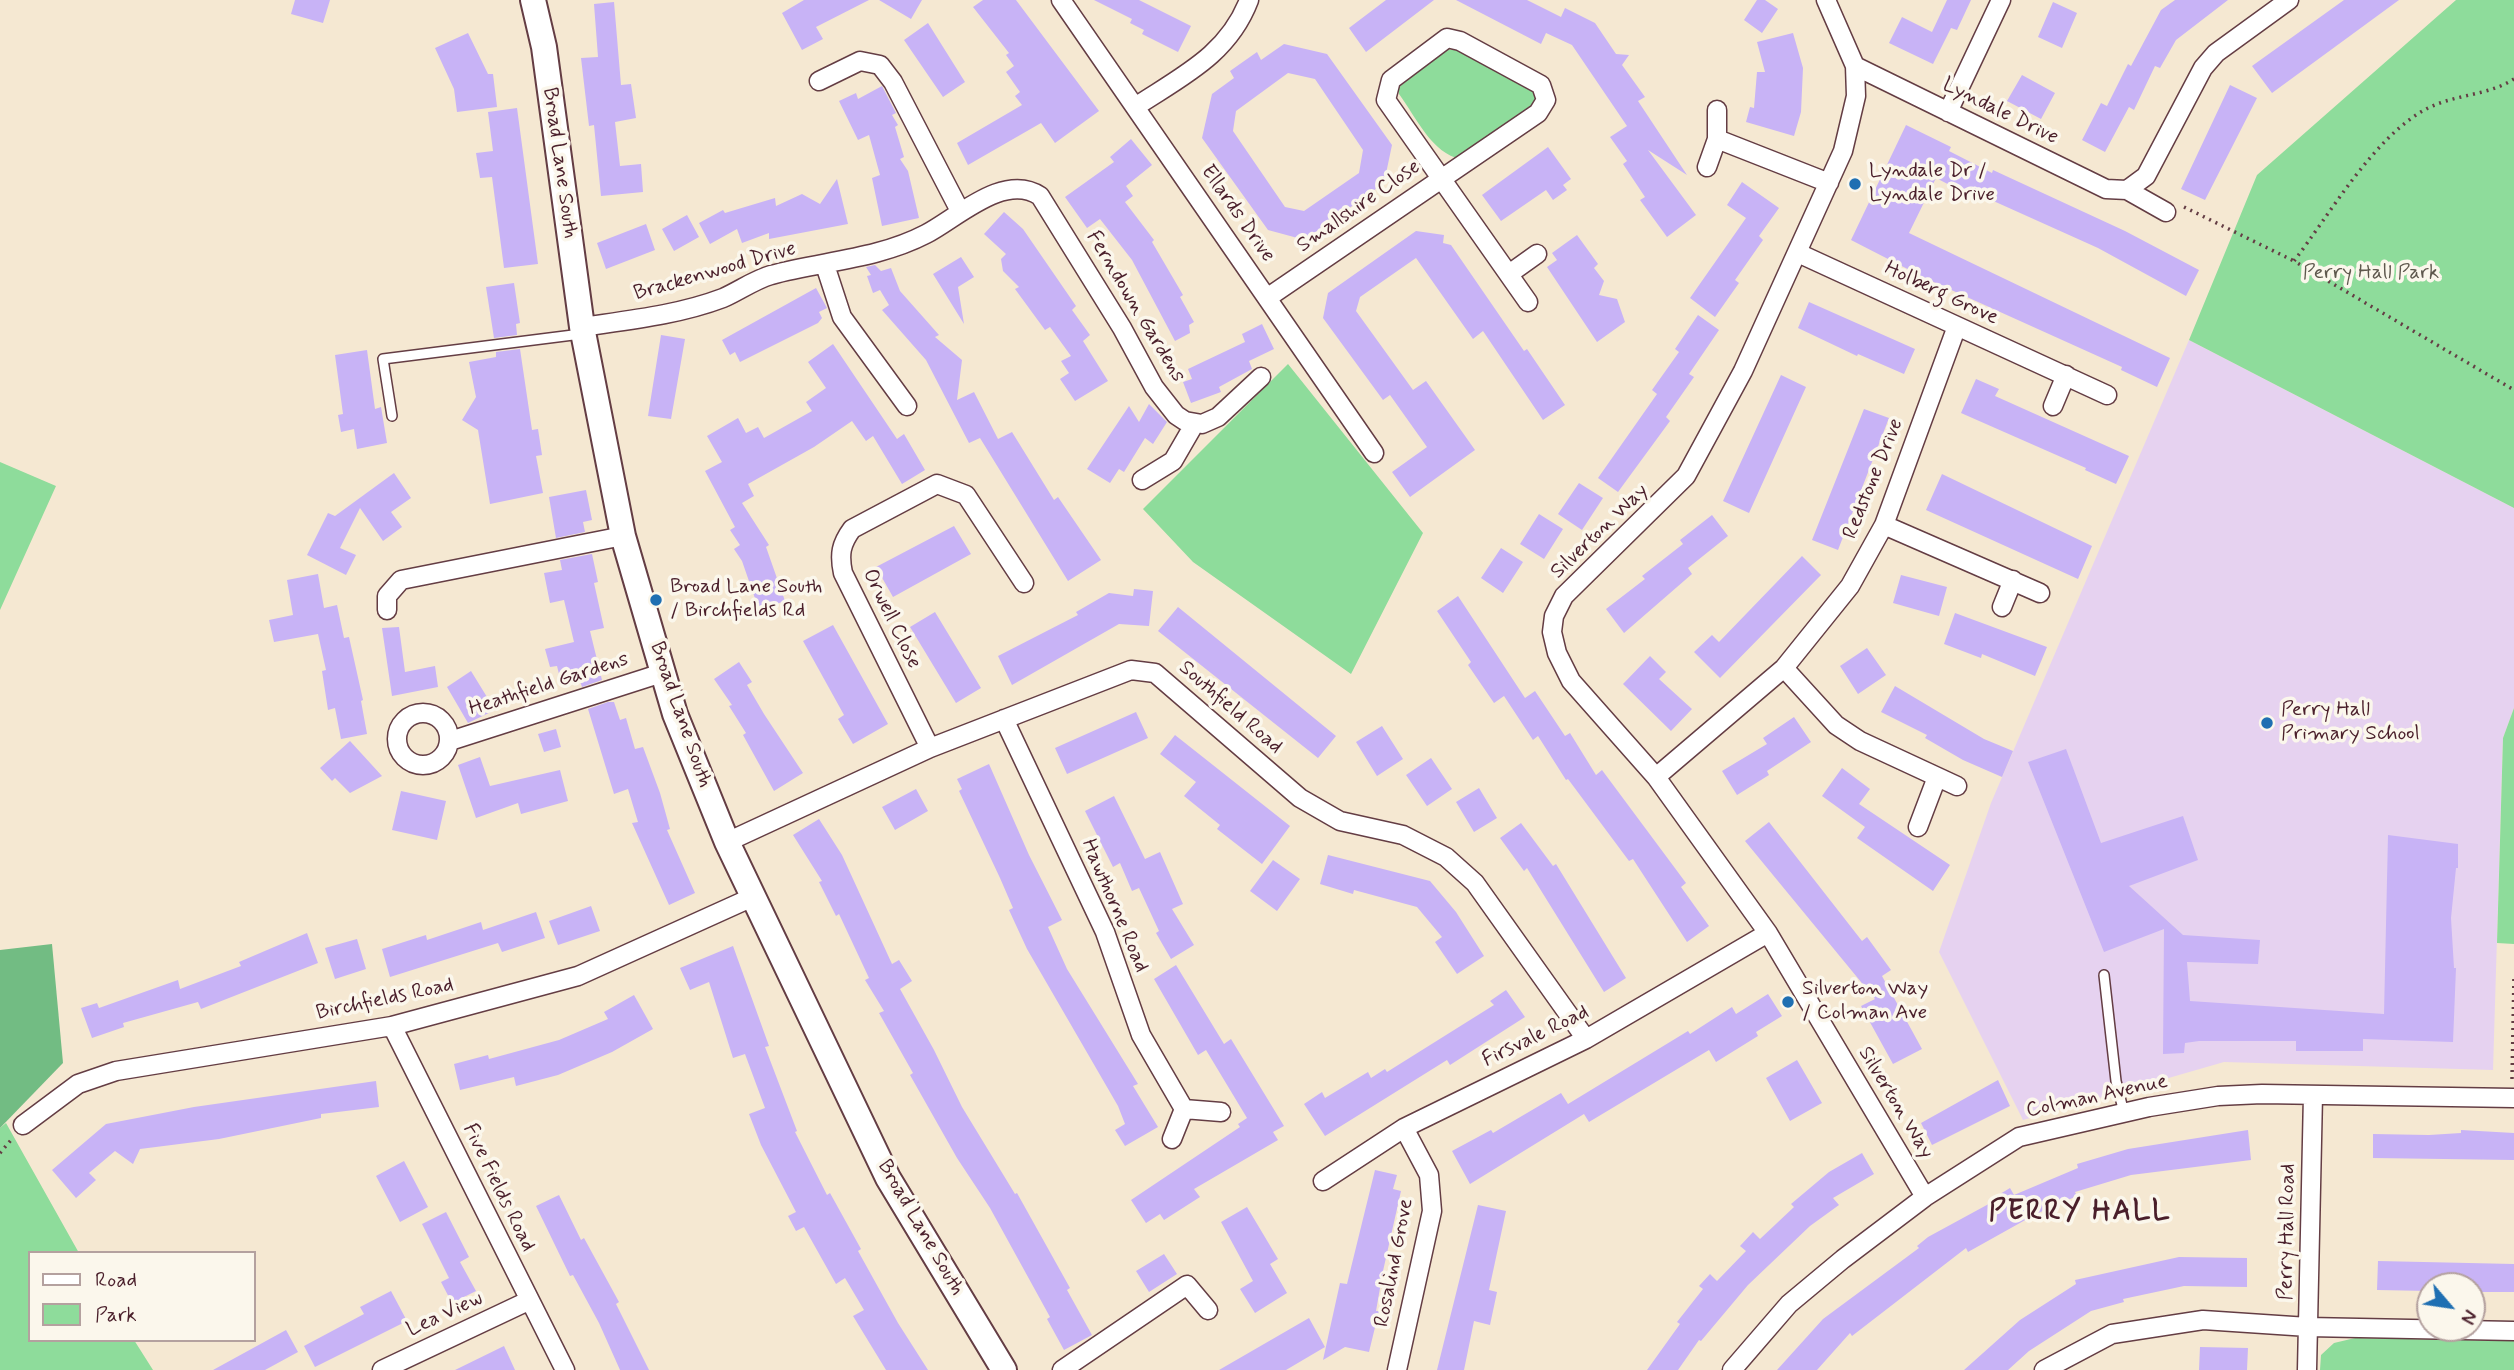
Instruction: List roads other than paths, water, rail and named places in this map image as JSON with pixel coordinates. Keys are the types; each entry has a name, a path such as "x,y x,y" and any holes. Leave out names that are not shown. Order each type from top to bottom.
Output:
{"street":[{"name":"Broad Lane South","path":"533,0 544,47 583,330 623,536 662,673 694,764 727,842 888,1178 1004,1370"},
{"name":"Ellards Drive","path":"1061,0 1374,453"},
{"path":"1135,107 1209,58 1229,39 1249,0"},
{"name":"Silverton Way","path":"1826,0 1855,66 1856,96 1852,122 1829,183 1743,371 1686,476 1564,596 1554,616 1552,632 1557,653 1572,681 1656,777 1768,933 1925,1197"},
{"path":"1948,112 2001,0"},
{"path":"2127,190 2146,176 2203,68 2216,53 2289,0"},
{"name":"Smallshire Close","path":"1267,298 1442,177 1538,113 1546,100 1541,85 1460,41 1447,38 1391,80 1386,100 1442,177 1528,302"},
{"path":"819,81 860,61 880,65 893,82 960,211"},
{"name":"Lyndale Drive","path":"1855,66 2106,189 2127,190 2166,212"},
{"path":"1707,167 1717,139 1717,110"},
{"path":"1717,139 1829,183"},
{"name":"Brackenwood Drive","path":"583,330 662,315 722,298 770,276 895,247 927,234 960,211 1012,187"},
{"name":"Ferndown Gardens","path":"1012,187 1028,188 1040,196 1122,328 1154,387 1176,415 1195,423"},
{"name":"Holberg Grove","path":"1798,253 2106,395"},
{"path":"1509,274 1537,254"},
{"path":"825,265 842,317 907,406"},
{"name":"Redstone Drive","path":"1656,777 1784,668 1850,586 1884,525 1957,327"},
{"path":"2053,406 2066,375"},
{"path":"1142,480 1173,461 1195,423 1202,424 1218,417 1261,377"},
{"name":"Orwell Close","path":"930,748 843,573 839,555 844,541 852,528 937,484 966,495 1024,583"},
{"path":"1884,525 2040,593"},
{"path":"387,610 387,596 401,580 623,536"},
{"path":"2002,607 2013,580"},
{"path":"1784,668 1836,726 1860,741 1957,786"},
{"name":"Southfield Road","path":"727,842 930,748 1131,670 1155,673 1300,798 1340,821 1403,835 1446,857 1475,883 1586,1039"},
{"name":"Heathfield Gardens","path":"450,741 662,673"},
{"name":"Hawthorne Road","path":"1004,719 1105,932 1141,1035 1184,1109"},
{"path":"1918,827 1937,777"},
{"name":"Birchfields Road","path":"23,1125 78,1084 116,1071 392,1026 578,976 755,896"},
{"name":"Firsvale Road","path":"1323,1181 1404,1128 1586,1039 1768,933"},
{"name":"Five Fields Road","path":"392,1026 565,1370"},
{"name":"Perry Hall Road","path":"2307,1370 2313,1095"},
{"name":"Colman Avenue","path":"1732,1370 1789,1304 1925,1197 2020,1137 2124,1112 2218,1096 2513,1098"},
{"path":"1172,1139 1184,1109 1221,1112"},
{"name":"Rosalind Grove","path":"1397,1370 1432,1211 1429,1175 1404,1128"},
{"path":"1062,1370 1187,1285 1208,1310"},
{"name":"Lea View","path":"382,1370 528,1300"},
{"path":"2044,1370 2112,1334 2148,1326 2203,1320 2308,1327 2514,1331"}],"lane":[{"path":"392,416 383,359 583,330"},
{"path":"2104,975 2116,1081 2124,1112"}],"place":[{"name":"Lyndale Dr / Lyndale Drive","path":"1855,184"},
{"name":"Broad Lane South / Birchfields Rd","path":"656,600"},
{"name":"Perry Hall Primary School","path":"2267,723"},
{"name":"Silverton Way / Colman Ave","path":"1788,1002"}],"district":[{"name":"PERRY HALL","path":"2080,1213"}],"park label":[{"name":"Perry Hall Park","path":"2371,274"}]}
